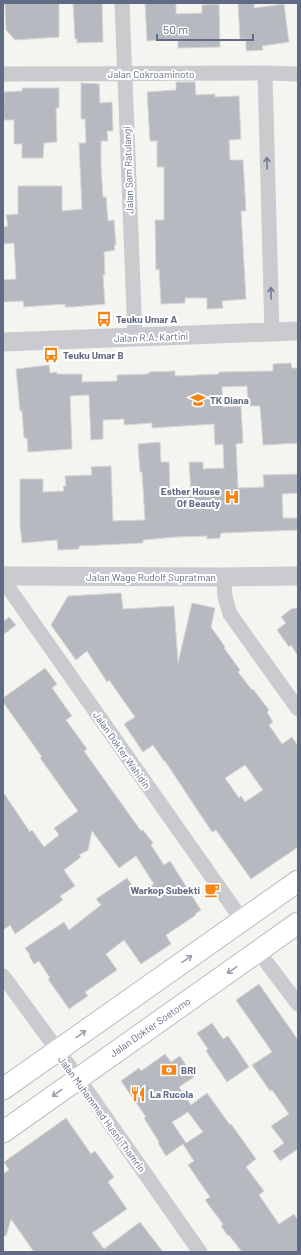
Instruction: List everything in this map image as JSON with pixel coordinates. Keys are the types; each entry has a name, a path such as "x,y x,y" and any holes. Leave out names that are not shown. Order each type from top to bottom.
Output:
{"main road":[{"path":"3,1089 298,881"},
{"name":"Jalan Dokter Soetomo","path":"3,1132 298,923"}],"street":[{"name":"Jalan Sam Ratulangi","path":"122,3 135,337"},
{"path":"265,73 272,332"},
{"name":"Jalan Cokroaminoto","path":"3,74 298,74"},
{"name":"Jalan R.A. Kartini","path":"3,342 298,331"},
{"name":"Jalan Wage Rudolf Supratman","path":"3,576 298,576"},
{"path":"224,577 225,596 230,614 298,709"},
{"name":"Jalan Dokter Wahidin","path":"3,580 242,920"},
{"path":"258,951 298,1004"},
{"name":"Jalan Muhammad Husni Thamrin","path":"3,976 57,1052 78,1078 200,1252"}],"building":[{"path":"5,3 59,3 59,37 15,40 6,30"},
{"path":"73,3 102,3 103,42 77,43 77,39 75,39"},
{"path":"145,3 176,3 176,14 202,13 202,5 219,4 220,47 178,48 178,39 147,41"},
{"path":"238,3 254,3 254,8 284,4 289,42 262,46 263,50 246,51 246,39 240,39"},
{"path":"176,82 195,82 196,95 215,94 215,97 239,96 241,139 229,140 230,160 243,160 246,211 241,211 246,299 222,301 223,308 207,309 207,298 185,298 185,303 161,304 159,269 156,270 155,220 164,220 164,167 157,167 157,141 150,141 147,92 176,90"},
{"path":"81,83 99,84 100,103 112,102 113,131 107,131 108,141 101,141 103,197 106,197 108,221 114,220 116,245 114,245 115,250 104,252 105,275 103,275 105,304 73,307 65,307 65,304 24,307 23,301 3,302 3,280 16,279 14,243 3,244 3,227 8,226 6,215 18,214 18,186 62,186 62,211 82,209 79,143 86,143 85,119 81,119"},
{"path":"22,88 59,88 59,108 56,108 57,142 44,143 43,158 22,158 22,144 14,144 14,120 4,120 4,92 22,91"},
{"path":"291,363 292,368 298,368 298,443 263,445 260,406 248,406 247,386 222,387 223,407 241,406 243,443 236,444 238,488 264,487 263,475 298,474 298,493 282,494 283,518 298,518 298,530 221,533 220,538 207,539 207,536 176,537 143,540 143,543 79,546 79,549 58,550 57,540 22,543 20,525 20,479 43,479 43,492 64,491 63,486 66,486 65,476 92,475 91,467 111,466 113,521 145,520 142,472 140,472 138,444 160,442 161,462 169,462 170,494 191,492 189,462 203,462 203,469 224,468 223,444 215,445 214,424 152,428 152,423 124,425 124,419 103,420 103,439 91,440 89,395 70,396 72,449 28,452 27,438 24,438 22,411 20,411 16,369 49,365 50,373 57,372 57,374 82,374 82,382 117,381 117,375 149,374 149,372 175,371 175,376 219,374 219,372 273,371 273,364"},
{"path":"121,593 123,609 174,606 178,663 192,603 215,608 211,627 240,670 238,672 269,710 267,712 273,722 269,725 282,744 292,737 298,746 298,847 251,879 216,830 212,832 153,745 143,752 124,724 135,717 109,680 107,682 87,651 76,660 51,625 68,596","holes":["245,765 263,790 245,802 241,796 239,798 225,778"]},
{"path":"298,608 298,656 291,645 289,647 277,630 286,623 281,617 291,609"},
{"path":"9,617 16,625 3,635 3,622"},
{"path":"45,668 57,684 52,688 72,716 66,720 87,749 84,751 141,831 143,830 153,843 151,845 164,865 170,861 201,910 166,935 171,944 141,964 124,940 106,954 117,970 85,992 88,996 69,1009 48,979 50,978 39,961 34,964 25,948 64,922 69,930 101,905 96,899 127,878 138,894 154,884 136,856 119,868 92,831 88,850 79,855 81,857 64,870 75,886 60,896 63,900 15,934 10,925 3,930 3,792 30,832 32,830 44,847 59,835 54,828 78,811 40,758 42,757 3,702 3,698"},
{"path":"259,984 298,1040 298,1149 280,1161 273,1151 284,1143 271,1126 289,1114 272,1090 270,1091 252,1065 272,1052 236,1000"},
{"path":"212,1023 223,1039 228,1036 249,1067 227,1082 206,1051 208,1049 197,1033"},
{"path":"165,1054 171,1062 180,1056 194,1077 179,1087 191,1105 207,1093 230,1125 231,1124 256,1159 246,1167 264,1191 259,1195 279,1224 294,1214 298,1220 298,1252 242,1252 229,1235 228,1236 221,1226 223,1224 205,1200 210,1197 188,1165 194,1161 183,1144 166,1156 144,1118 146,1117 121,1081 139,1068 141,1071","holes":["188,1112 203,1132 186,1143 172,1122"]},
{"path":"66,1118 91,1154 95,1151 114,1177 108,1182 127,1209 92,1233 104,1249 140,1222 163,1252 34,1252 11,1219 6,1236 3,1236 3,1174 9,1170 4,1162"}],"place":[{"name":"Teuku Umar A","path":"104,319"},
{"name":"Teuku Umar B","path":"51,355"},
{"name":"TK Diana","path":"198,400"},
{"name":"Esther House Of Beauty","path":"232,497"},
{"name":"Warkop Subekti","path":"212,890"},
{"name":"BRI","path":"169,1070"},
{"name":"La Rucola","path":"138,1094"}]}
